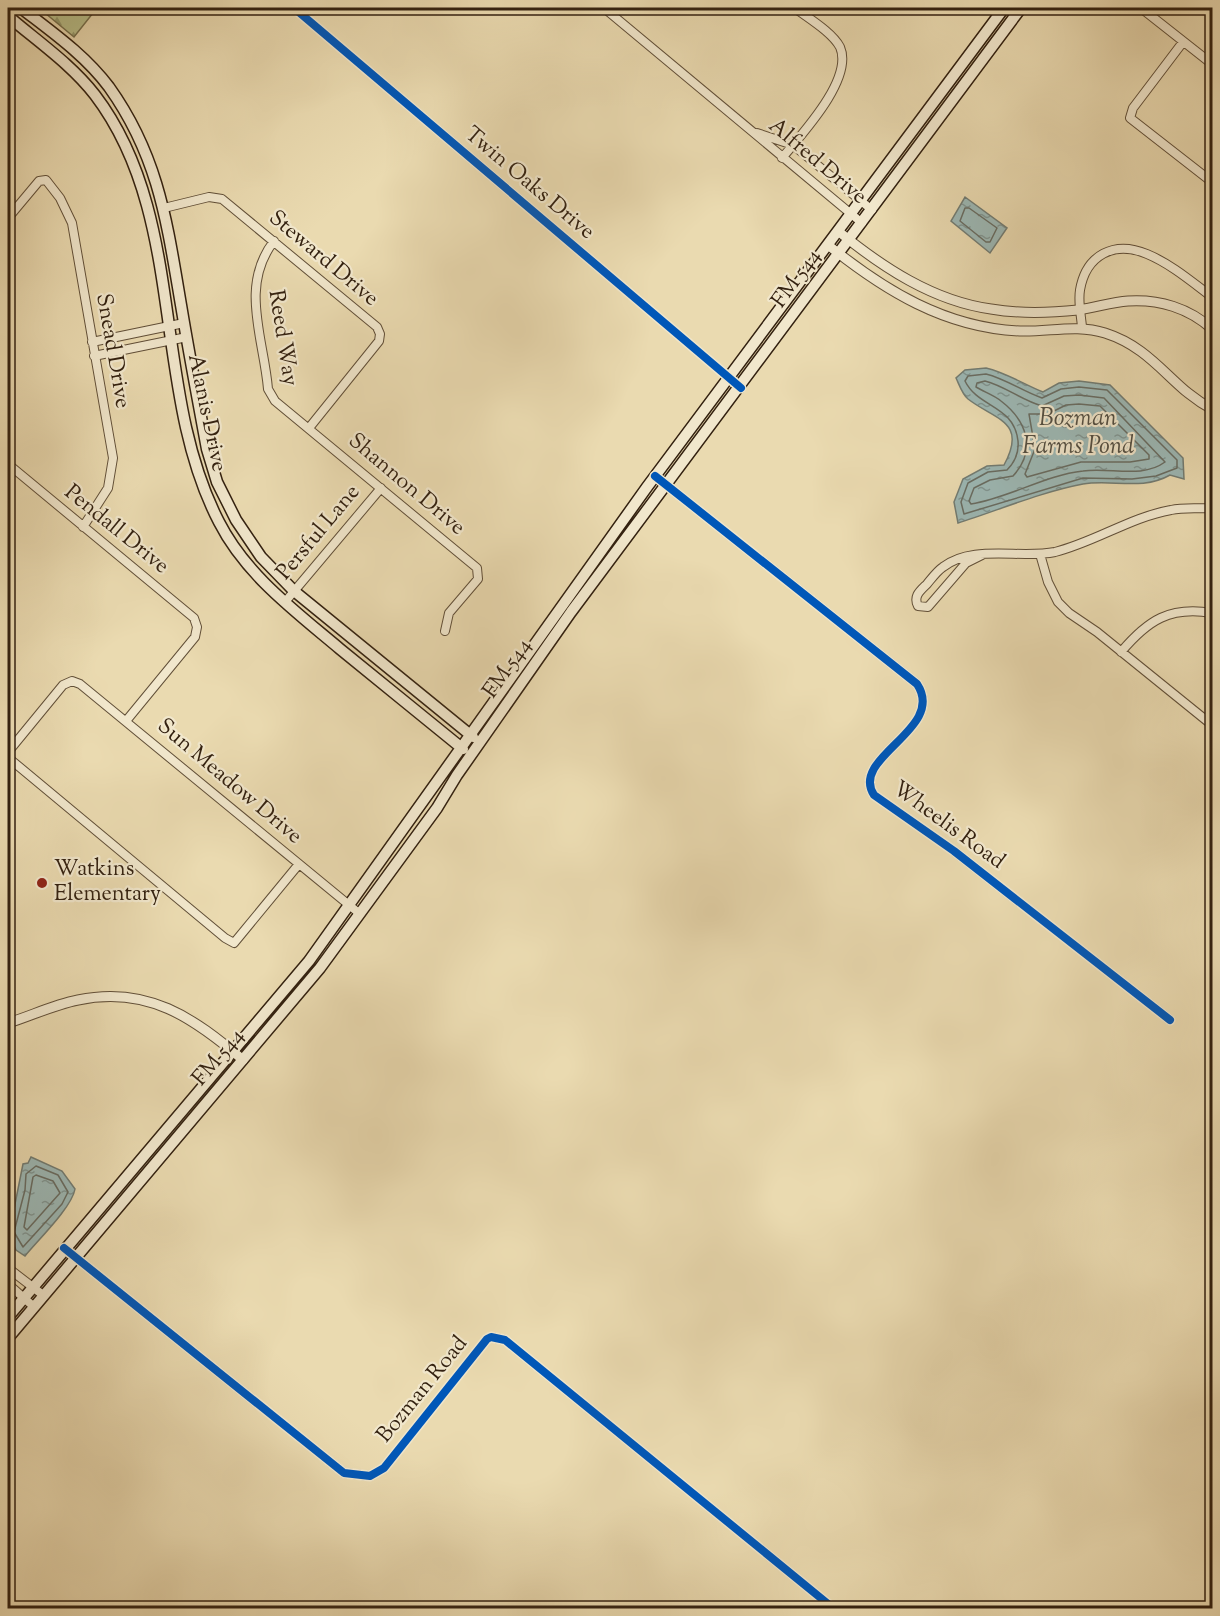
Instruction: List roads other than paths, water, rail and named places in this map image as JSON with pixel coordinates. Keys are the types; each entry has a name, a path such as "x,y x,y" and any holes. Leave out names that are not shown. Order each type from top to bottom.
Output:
{"main road":[{"name":"Alanis Drive","path":"20,8 82,57 108,86 132,123 152,164 164,208 207,449 217,482 236,520 261,557 294,591 480,742"},
{"name":"FM 544","path":"8,1317 64,1248 234,1052 350,906 412,820 459,746 655,476 1004,8"},
{"name":"FM 544","path":"8,1338 320,968 437,808 480,742 666,484 741,388 1021,8"},
{"name":"Alanis Drive","path":"8,18 68,67 95,95 124,142 144,192 189,442 201,486 220,525 248,567 285,602 471,755"}],"street":[{"path":"8,18 20,8"},
{"name":"Twin Oaks Drive","path":"294,8 741,388"},
{"name":"Alfred Drive","path":"604,8 862,223"},
{"path":"782,158 832,93 837,80 841,51 836,41 795,8"},
{"path":"1134,8 1149,16"},
{"path":"1141,8 1212,64"},
{"path":"1183,42 1133,108 1130,118 1212,182"},
{"name":"Alfred Drive","path":"748,128 774,141 793,145 872,210"},
{"name":"Snead Drive","path":"8,218 39,181 46,180 60,198 72,223 113,458 108,488 83,527"},
{"name":"Steward Drive","path":"164,208 216,197 222,199 374,325 380,334 376,344 309,428"},
{"path":"838,231 908,281 970,304 1018,312 1081,310 1126,301 1156,302 1181,308 1201,318 1212,328"},
{"name":"Reed Way","path":"274,241 260,266 255,285 255,304 268,390 275,401 309,428"},
{"path":"828,244 878,283 934,313 996,329 1022,331 1082,327 1127,342 1155,360 1182,387 1212,409"},
{"path":"1082,327 1079,293 1083,275 1094,258 1109,250 1127,248 1147,254 1212,297"},
{"path":"964,322 970,304"},
{"path":"92,342 184,323"},
{"path":"94,356 186,337"},
{"name":"Shannon Drive","path":"309,428 475,565 479,572 478,579 450,613 446,631"},
{"name":"Pendall Drive","path":"8,464 194,618 197,627 195,637 126,721"},
{"name":"Wheelis Road","path":"655,476 917,684 923,694 921,714 875,767 870,782 874,795 954,851 1170,1020"},
{"name":"Persful Lane","path":"285,602 381,488"},
{"path":"982,555 966,563 927,608 918,606 916,596 943,566 962,558 982,555 1040,554 1071,547 1172,509 1212,508"},
{"path":"1040,554 1048,582 1058,602 1069,613 1212,725"},
{"path":"1121,652 1136,634 1151,622 1170,614 1192,610 1212,613"},
{"name":"Sun Meadow Drive","path":"8,753 63,685 72,681 80,684 360,914"},
{"path":"8,753 11,760 234,943 299,864"},
{"path":"8,1023 79,1000 121,997 143,1000 189,1017 243,1060"},
{"name":"Bozman Road","path":"64,1248 344,1473 370,1476 384,1468 487,1340 491,1337 505,1340 833,1608"},
{"path":"8,1268 43,1295"},
{"path":"8,1284 33,1306"}],"water":[{"path":"965,197 1007,228 990,253 951,221"},
{"name":"Bozman Farms Pond","path":"986,368 1043,392 1059,383 1079,381 1110,385 1183,458 1184,479 1170,475 1159,480 1138,484 1094,483 1067,487 958,523 954,502 963,479 987,466 1004,465 1012,439 1005,423 968,399 956,378 965,370"},
{"path":"31,1157 62,1171 75,1189 62,1214 25,1256 16,1250 9,1234 23,1164 28,1163"}],"place":[{"name":"Watkins Elementary","path":"42,883"}]}
